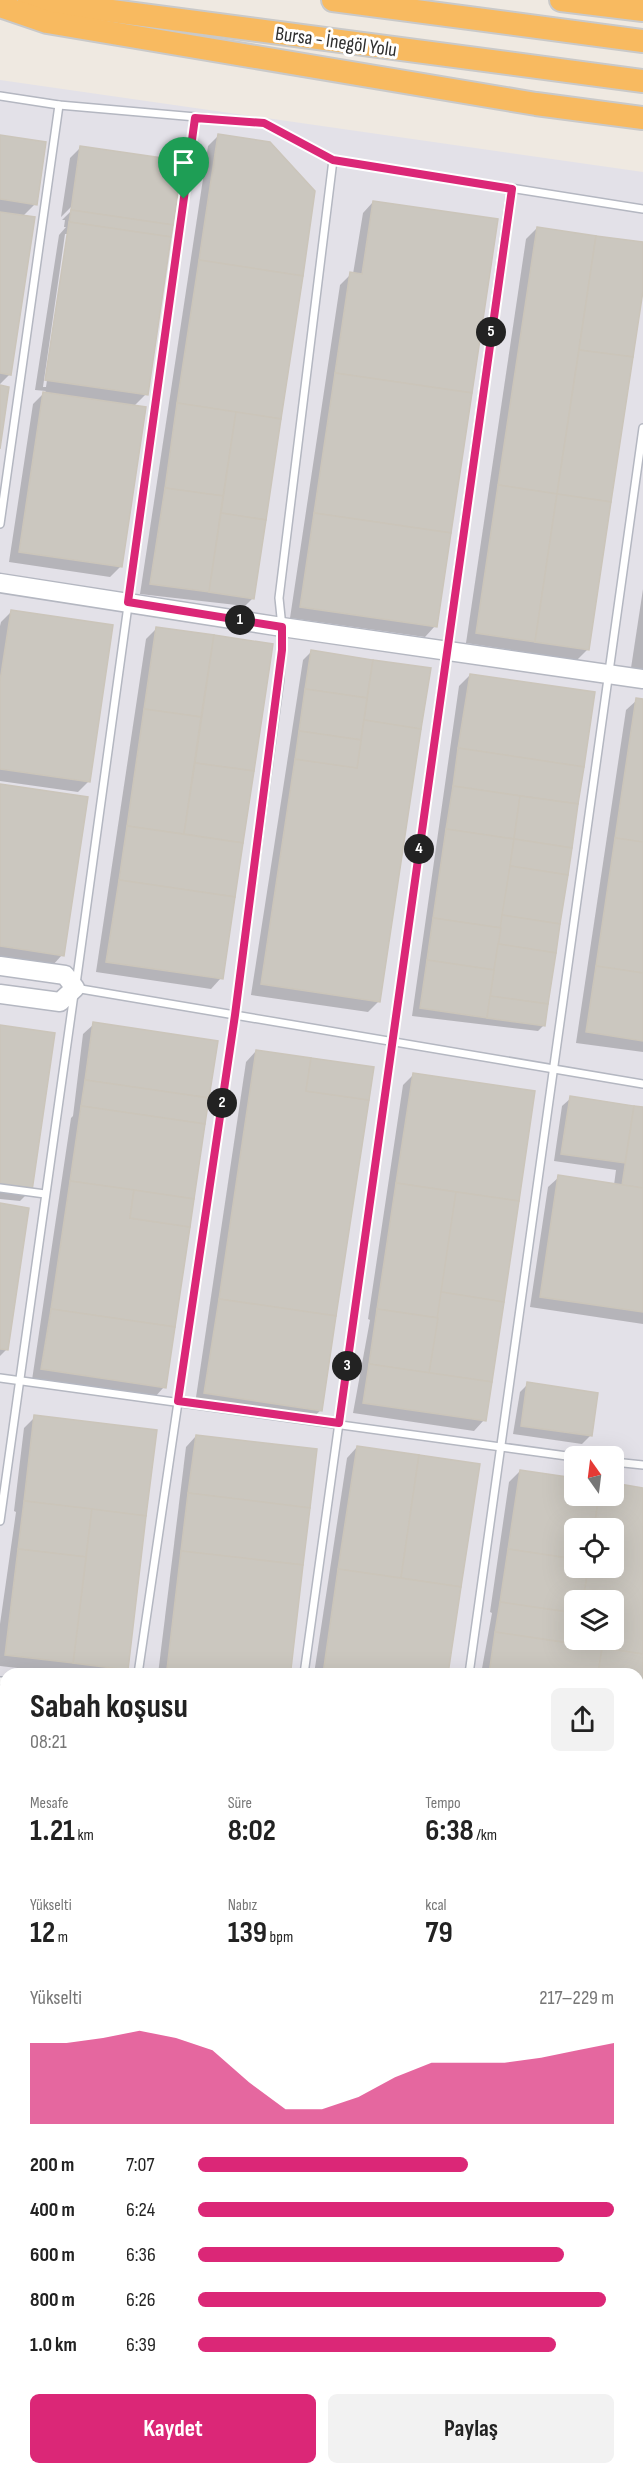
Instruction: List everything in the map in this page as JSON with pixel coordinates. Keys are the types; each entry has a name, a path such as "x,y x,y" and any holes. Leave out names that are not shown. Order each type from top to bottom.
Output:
{"highway":[{"name":"Bursa - İnegöl Yolu","path":"29,0 643,81"},
{"name":"Bursa - İnegöl Yolu","path":"333,0 643,40"},
{"path":"561,0 643,10"},
{"path":"0,6 47,22 536,104 643,118"}],"street":[{"path":"0,583 282,627 643,679"},
{"path":"0,966 65,975 75,988 60,1002 0,994"}],"lane":[{"path":"0,96 58,105 264,123 333,160 643,209"},
{"path":"0,524 58,105"},
{"path":"0,1521 195,118"},
{"path":"139,1668 235,1015 280,678 282,627 280,589 333,160"},
{"path":"305,1668 512,189"},
{"path":"470,1668 643,428"},
{"path":"75,988 643,1084"},
{"path":"0,1188 45,1194"},
{"path":"0,1378 339,1423 500,1449 564,1456"},
{"path":"624,1463 643,1465"}],"shaded area":[{"path":"0,80 643,172 643,1668 0,1668"}],"building":[{"path":"218,134 270,142 315,191 303,276 199,260"},
{"path":"0,135 46,142 37,205 0,199"},
{"path":"80,146 183,161 173,225 71,210"},
{"path":"373,201 498,219 472,393 335,373 350,272 362,274"},
{"path":"71,210 173,225 171,237 69,222"},
{"path":"0,212 35,217 11,375 0,373"},
{"path":"69,222 171,237 148,395 45,380"},
{"path":"537,227 596,236 557,494 498,485"},
{"path":"596,236 643,242 643,291 633,357 579,350"},
{"path":"199,260 303,276 281,419 177,403"},
{"path":"579,350 633,357 611,502 557,494"},
{"path":"335,373 472,393 451,533 314,513"},
{"path":"0,385 9,387 0,449"},
{"path":"43,392 146,407 122,567 19,552"},
{"path":"177,403 236,412 223,496 165,488"},
{"path":"236,412 281,419 266,520 221,513"},
{"path":"498,485 557,494 535,642 476,633"},
{"path":"165,488 223,496 209,592 150,584"},
{"path":"557,494 611,502 589,650 535,642"},
{"path":"221,513 266,520 254,599 209,592"},
{"path":"314,513 451,533 437,627 300,607"},
{"path":"11,610 113,625 90,782 0,769 0,681"},
{"path":"156,627 214,635 201,717 144,709"},
{"path":"214,635 273,644 254,771 195,763"},
{"path":"311,650 373,660 367,698 305,689"},
{"path":"373,660 431,668 421,729 364,720"},
{"path":"470,674 595,692 584,767 458,748"},
{"path":"305,689 367,698 361,740 299,731"},
{"path":"636,698 643,699 643,842 615,838"},
{"path":"144,709 201,717 184,834 127,826"},
{"path":"364,720 421,729 380,1002 261,984 295,759 357,768"},
{"path":"299,731 361,740 357,768 295,759"},
{"path":"458,748 584,767 578,804 453,786"},
{"path":"195,763 254,771 243,843 184,834"},
{"path":"0,784 88,797 64,956 0,946"},
{"path":"453,786 520,796 514,839 446,829"},
{"path":"520,796 578,804 572,848 514,839"},
{"path":"127,826 243,843 235,897 119,880"},
{"path":"446,829 514,839 501,928 433,918"},
{"path":"615,838 643,842 643,973 596,966"},
{"path":"514,839 572,848 568,875 510,866"},
{"path":"510,866 568,875 560,924 502,915"},
{"path":"119,880 235,897 223,979 106,962"},
{"path":"502,915 560,924 556,953 498,944"},
{"path":"433,918 501,928 494,970 427,960"},
{"path":"498,944 556,953 548,1004 490,996"},
{"path":"427,960 494,970 487,1018 420,1008"},
{"path":"596,966 643,973 643,1041 586,1032"},
{"path":"490,996 548,1004 545,1026 487,1018"},
{"path":"93,1022 218,1041 209,1098 85,1080"},
{"path":"0,1025 55,1033 32,1191 0,1187"},
{"path":"256,1050 311,1058 306,1091 369,1100 336,1316 219,1299"},
{"path":"311,1058 374,1067 369,1100 306,1091"},
{"path":"413,1073 535,1091 519,1201 396,1183"},
{"path":"85,1080 209,1098 205,1124 81,1106"},
{"path":"570,1096 634,1106 625,1163 561,1154"},
{"path":"81,1106 205,1124 194,1199 70,1181"},
{"path":"634,1106 643,1107 643,1188 622,1185"},
{"path":"558,1175 643,1188 643,1312 540,1297"},
{"path":"70,1181 134,1190 130,1218 190,1227 175,1327 51,1309"},
{"path":"396,1183 456,1192 438,1318 377,1309"},
{"path":"134,1190 194,1199 190,1227 130,1218"},
{"path":"456,1192 519,1201 504,1302 441,1292"},
{"path":"0,1203 29,1208 8,1350 0,1349"},
{"path":"441,1292 504,1302 492,1382 429,1373"},
{"path":"219,1299 336,1316 322,1411 204,1393"},
{"path":"51,1309 175,1327 166,1388 41,1369"},
{"path":"377,1309 438,1318 429,1373 369,1364"},
{"path":"369,1364 492,1382 486,1421 363,1403"},
{"path":"527,1382 598,1393 592,1436 521,1426"},
{"path":"34,1415 157,1430 146,1516 24,1501"},
{"path":"196,1435 317,1449 310,1508 188,1493"},
{"path":"357,1446 419,1455 401,1578 338,1569"},
{"path":"419,1455 480,1464 461,1587 401,1578"},
{"path":"520,1470 564,1477 564,1506 597,1506 596,1518 564,1518 564,1557 508,1549"},
{"path":"624,1485 643,1488 643,1654 617,1650 624,1650 624,1590 585,1590 586,1578 624,1578 624,1518 596,1518 597,1506 624,1506"},
{"path":"188,1493 310,1508 303,1565 181,1551"},
{"path":"24,1501 92,1509 86,1557 18,1549"},
{"path":"92,1509 146,1516 128,1668 73,1663"},
{"path":"18,1549 86,1557 73,1663 5,1655"},
{"path":"508,1549 564,1557 564,1578 586,1578 585,1590 564,1590 564,1612 500,1602"},
{"path":"181,1551 303,1565 291,1668 167,1668"},
{"path":"338,1569 461,1587 449,1668 324,1668"},
{"path":"500,1602 564,1612 564,1642 495,1632"},
{"path":"495,1632 564,1642 564,1650 602,1650 599,1668 490,1668"},
{"path":"602,1650 643,1654 643,1668 599,1668"}],"route":[{"path":"195,118 264,123 333,160 512,189 339,1423 178,1401 235,1015 282,650 282,627 128,602 184,199 195,118"}]}
